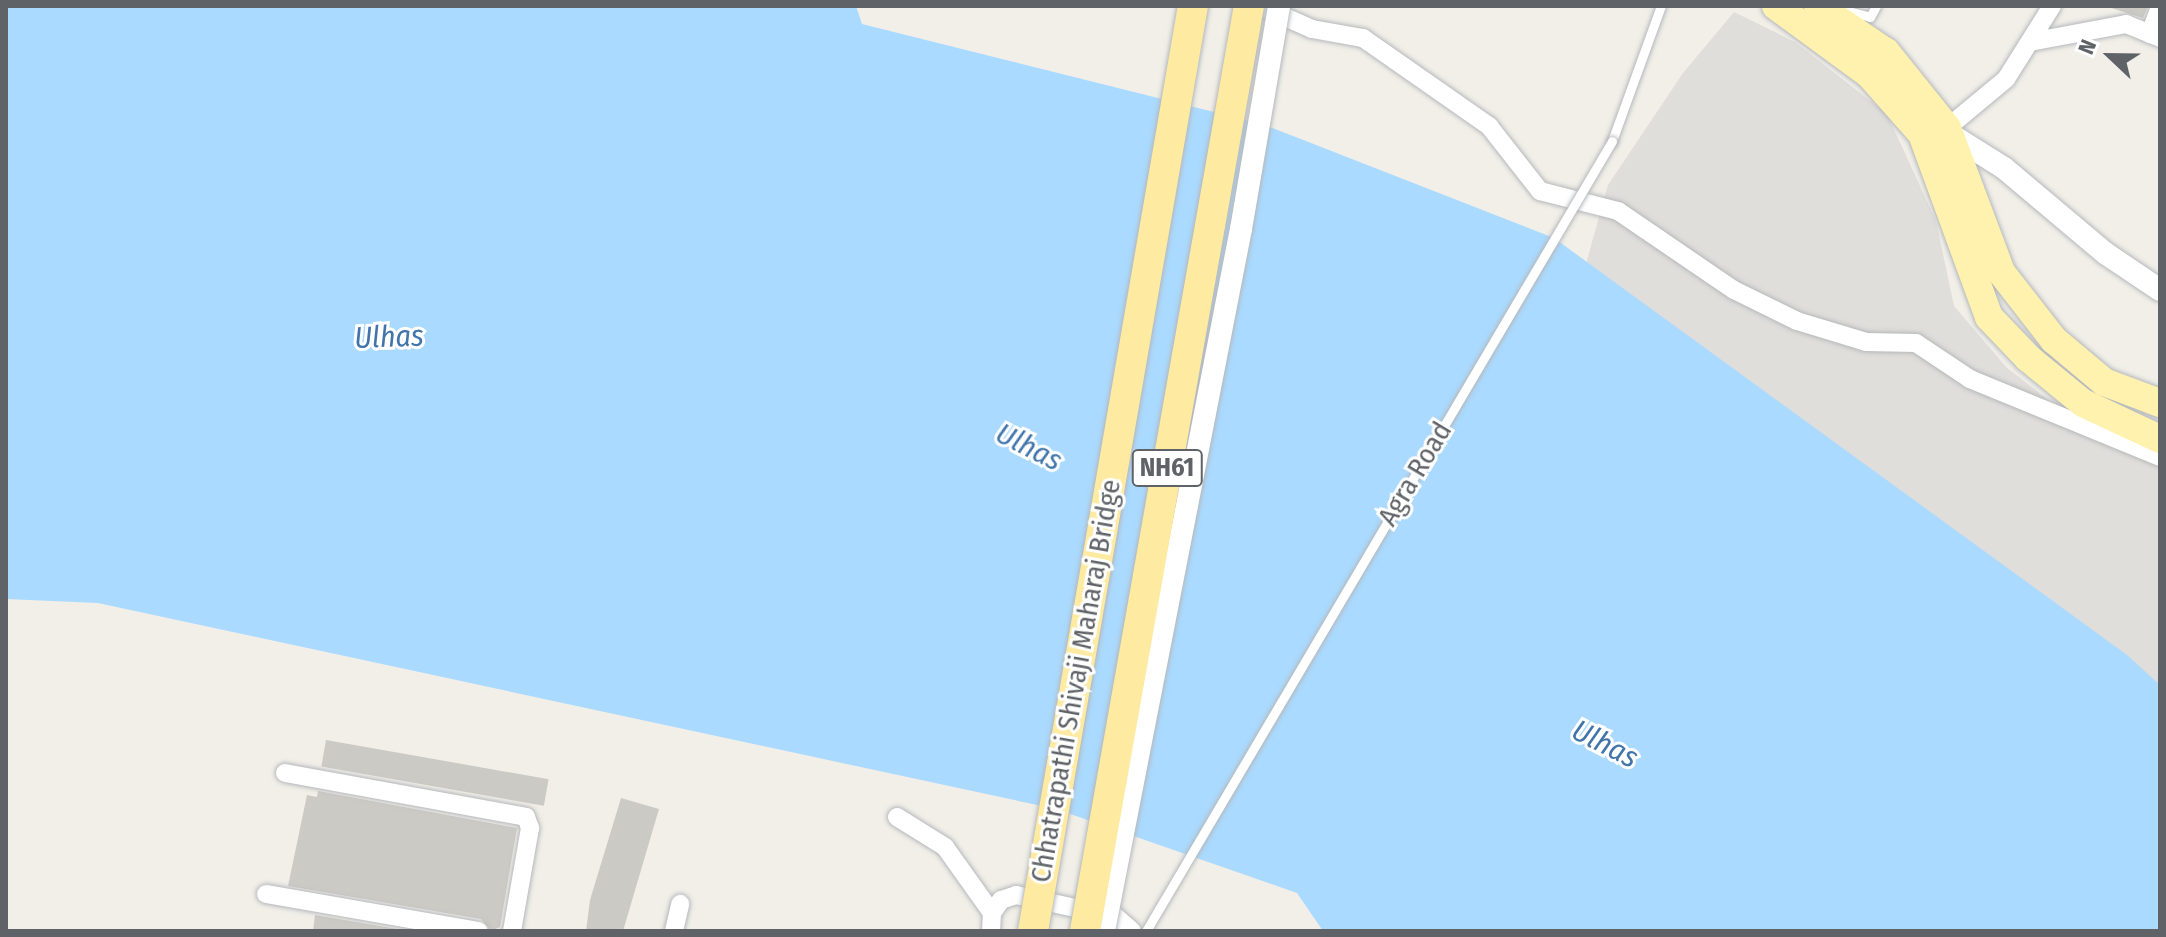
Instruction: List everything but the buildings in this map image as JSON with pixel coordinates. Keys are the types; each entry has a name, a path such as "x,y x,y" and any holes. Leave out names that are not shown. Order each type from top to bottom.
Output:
{"highway":[{"name":"Chhatrapathi Shivaji Maharaj Bridge","path":"1033,931 1193,6"},
{"name":"Chhatrapathi Shivaji Maharaj Bridge","path":"1085,931 1249,6"}],"main road":[{"path":"1776,6 1869,74 1934,131"},
{"path":"1818,6 1886,52 1934,131 1951,176 1989,317 2028,358 2083,403 2160,439"},
{"path":"1951,176 2001,272 2054,340 2104,382 2160,403"}],"street":[{"path":"1260,6 1312,29 1363,38 1489,126 1540,191 1618,211 1734,290 1797,321 1866,342 1916,343 1970,379 2160,457"},
{"path":"1104,931 1218,352 1279,6"},
{"path":"2052,6 2006,79 1934,131 2160,290"},
{"path":"2030,42 2126,24 2155,36 2160,7"},
{"path":"2051,327 2098,367 2160,394"},
{"path":"285,773 526,817 530,828 512,931"},
{"path":"897,817 945,847 991,922"},
{"path":"266,894 479,931"},
{"path":"991,922 1001,900 1016,895 1116,917 1132,931"},
{"path":"674,931 680,904"}],"lane":[{"name":"Agra Road","path":"1146,931 1612,141 1661,6"},
{"path":"1837,6 1862,18 1870,17 1876,6"}],"shaded area":[{"path":"1734,12 1795,42 1887,114 1936,221 1954,306 2007,368 2110,447 2160,467 2160,708 1582,278 1608,185 1683,73"}],"water":[{"name":"Ulhas","path":"6,6 856,6 862,24 1262,124 1554,238 2127,655 2160,685 2160,931 1323,931 1297,893 1056,809 98,603 6,599"}]}
